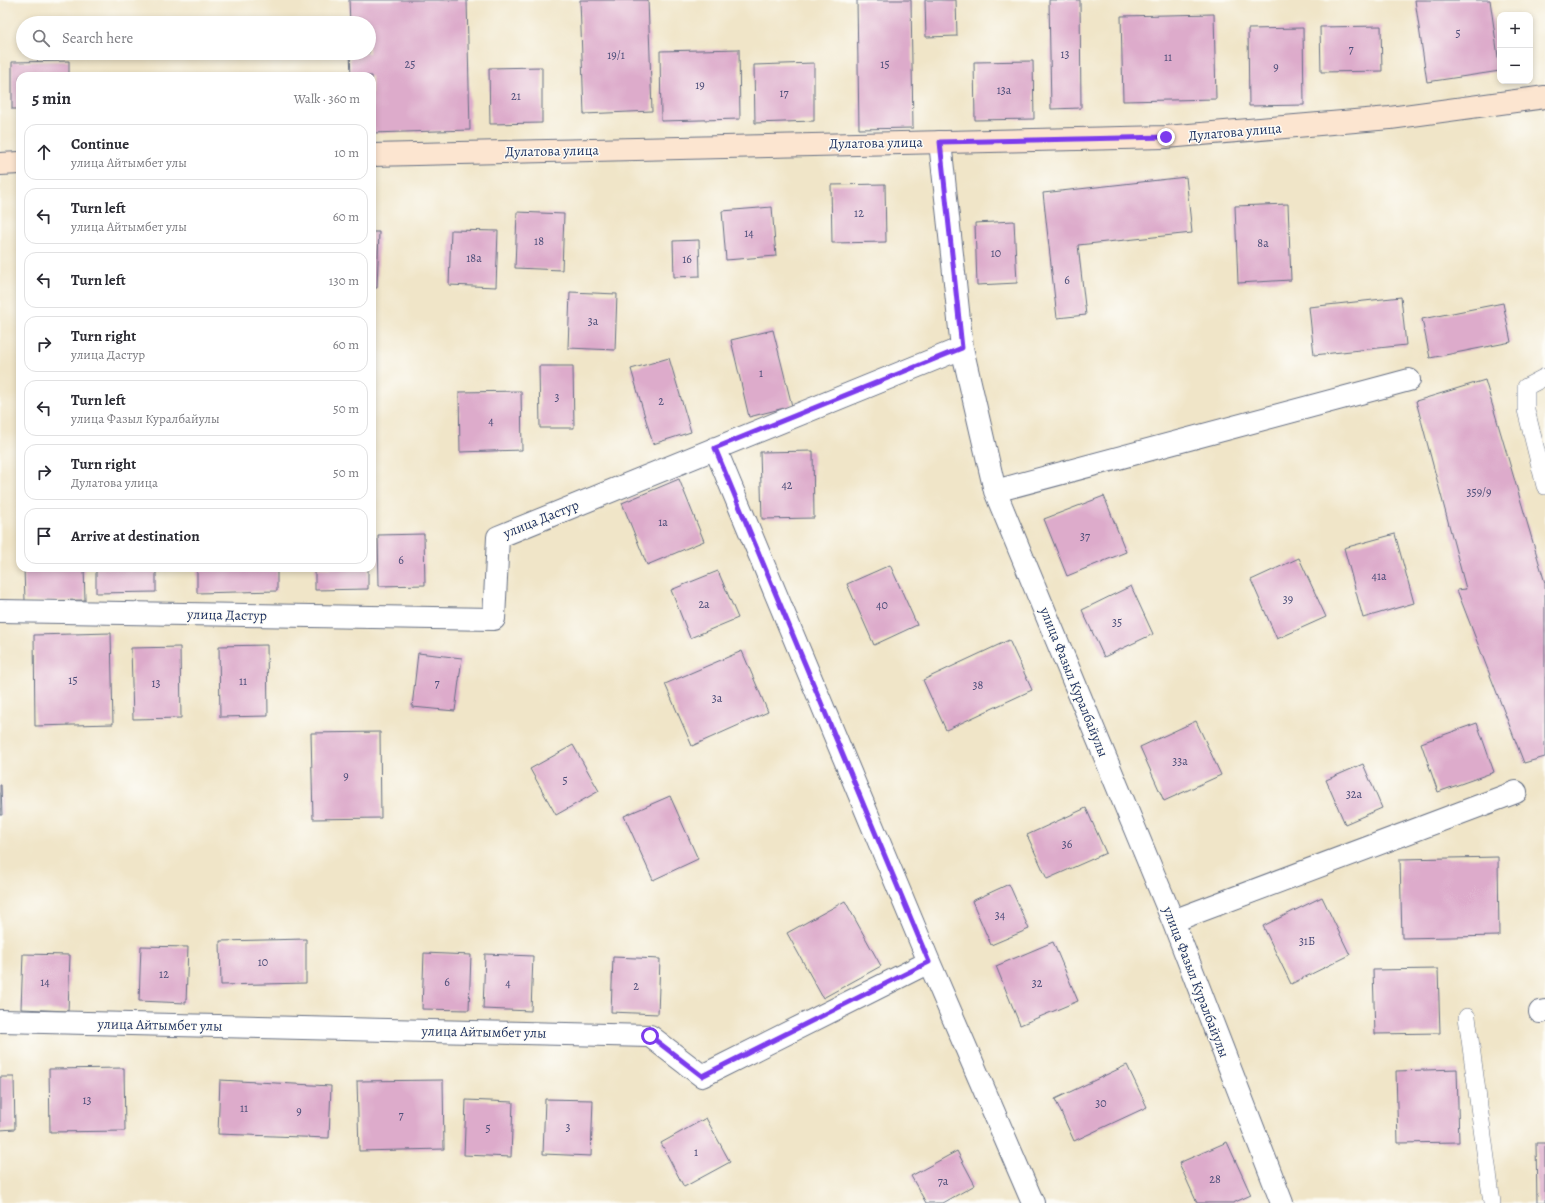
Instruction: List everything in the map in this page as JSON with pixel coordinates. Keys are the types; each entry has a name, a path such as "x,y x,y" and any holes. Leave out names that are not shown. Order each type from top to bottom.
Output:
{"street":[{"name":"Дулатова улица","path":"376,155 1166,137 1390,118 1545,96"},
{"name":"улица Фазыл Куралбайулы","path":"940,142 962,348 995,490 1173,921 1282,1203"},
{"path":"0,164 16,163"},
{"name":"улица Дастур","path":"0,611 494,619 498,536 962,348"},
{"path":"995,490 1409,380"},
{"path":"715,448 929,962 1033,1203"},
{"path":"1173,921 1516,792"},
{"name":"улица Айтымбет улы","path":"0,1021 650,1036 702,1076 929,962"}],"lane":[{"path":"1545,377 1526,387 1526,410 1545,486"},
{"path":"1467,1017 1492,1203"}],"building":[{"path":"349,0 467,0 470,130 376,133 376,72 351,72 350,60 376,60 376,16 350,16"},
{"path":"580,0 648,0 652,111 584,114"},
{"path":"857,0 911,0 913,128 859,129"},
{"path":"925,0 956,0 957,36 926,37"},
{"path":"1049,0 1080,0 1081,108 1051,109"},
{"path":"1415,0 1490,0 1497,50 1497,71 1427,82"},
{"path":"1214,14 1216,99 1123,101 1121,16"},
{"path":"1381,26 1382,71 1321,72 1320,27"},
{"path":"1303,28 1304,105 1249,106 1248,29"},
{"path":"739,49 740,119 661,121 660,51"},
{"path":"69,61 69,72 16,72 16,109 12,109 12,62"},
{"path":"1033,61 1034,119 975,120 974,62"},
{"path":"814,63 814,121 755,123 754,65"},
{"path":"542,67 542,123 490,124 489,68"},
{"path":"1186,177 1192,233 1078,245 1086,315 1057,318 1043,193"},
{"path":"885,184 886,242 832,243 831,185"},
{"path":"1288,204 1291,280 1238,283 1235,206"},
{"path":"772,207 776,256 726,260 722,211"},
{"path":"517,212 564,214 562,270 515,268"},
{"path":"1014,221 1017,283 977,285 975,223"},
{"path":"451,230 498,231 496,287 449,285"},
{"path":"376,232 379,232 377,288"},
{"path":"699,240 700,276 674,277 673,241"},
{"path":"570,292 617,294 615,350 568,348"},
{"path":"1401,297 1406,345 1314,355 1309,307"},
{"path":"1503,303 1511,342 1430,358 1422,319"},
{"path":"773,330 792,406 749,417 731,340"},
{"path":"669,358 691,432 653,444 631,369"},
{"path":"539,366 573,366 574,428 540,428"},
{"path":"1485,380 1545,583 1545,757 1524,763 1457,590 1466,589 1416,401"},
{"path":"521,391 522,450 460,452 459,392"},
{"path":"813,451 814,518 762,519 760,452"},
{"path":"679,479 704,541 647,565 622,503"},
{"path":"1104,496 1126,552 1067,576 1044,519"},
{"path":"424,534 425,585 379,586 378,535"},
{"path":"1395,534 1414,603 1363,618 1344,548"},
{"path":"1299,558 1326,617 1277,639 1251,580"},
{"path":"890,565 917,625 874,645 847,584"},
{"path":"718,571 738,618 690,638 671,590"},
{"path":"24,572 84,572 85,600 25,601"},
{"path":"96,572 156,572 156,592 96,593"},
{"path":"197,572 277,572 277,591 197,593"},
{"path":"315,572 368,572 368,589 315,590"},
{"path":"1131,586 1153,634 1104,657 1082,610"},
{"path":"111,633 113,724 35,726 34,635"},
{"path":"1009,640 1032,690 946,730 923,680"},
{"path":"267,645 268,716 220,717 219,646"},
{"path":"180,647 181,718 133,719 131,648"},
{"path":"742,651 768,712 692,746 665,684"},
{"path":"418,653 462,658 455,711 412,707"},
{"path":"1196,721 1221,775 1164,801 1140,747"},
{"path":"1477,723 1494,772 1438,792 1421,743"},
{"path":"380,732 381,818 313,819 311,733"},
{"path":"573,745 599,791 556,815 530,769"},
{"path":"1363,764 1382,808 1345,824 1326,780"},
{"path":"1,785 2,815 0,815"},
{"path":"670,796 698,859 653,880 624,816"},
{"path":"1086,808 1106,853 1047,879 1027,835"},
{"path":"1498,857 1499,936 1402,938 1400,859"},
{"path":"1009,884 1029,929 991,945 972,901"},
{"path":"1322,897 1350,955 1291,984 1263,926"},
{"path":"845,901 881,966 823,998 787,933"},
{"path":"306,939 306,983 221,985 220,941"},
{"path":"1053,942 1078,1001 1020,1025 996,966"},
{"path":"141,946 188,947 186,1003 139,1001"},
{"path":"424,953 471,955 469,1010 422,1009"},
{"path":"23,954 70,955 68,1011 21,1009"},
{"path":"485,954 533,956 531,1011 483,1009"},
{"path":"613,957 660,959 658,1014 611,1012"},
{"path":"1438,969 1440,1033 1375,1034 1373,970"},
{"path":"1127,1065 1147,1107 1074,1141 1055,1099"},
{"path":"124,1068 125,1131 50,1132 49,1069"},
{"path":"1457,1069 1459,1142 1398,1143 1396,1071"},
{"path":"0,1077 14,1077 15,1129 0,1130"},
{"path":"220,1080 331,1086 329,1138 218,1134"},
{"path":"443,1080 444,1149 359,1151 357,1081"},
{"path":"545,1099 593,1100 591,1156 543,1154"},
{"path":"466,1100 513,1102 511,1157 464,1155"},
{"path":"706,1118 730,1162 684,1187 661,1143"},
{"path":"1227,1142 1251,1195 1233,1203 1197,1203 1179,1163"},
{"path":"1536,1143 1545,1143 1545,1203 1537,1203"},
{"path":"957,1151 975,1185 943,1203 926,1203 911,1176"}],"route":[{"path":"650,1036 702,1076 929,962 715,448 962,348 940,142 1166,137"}]}
